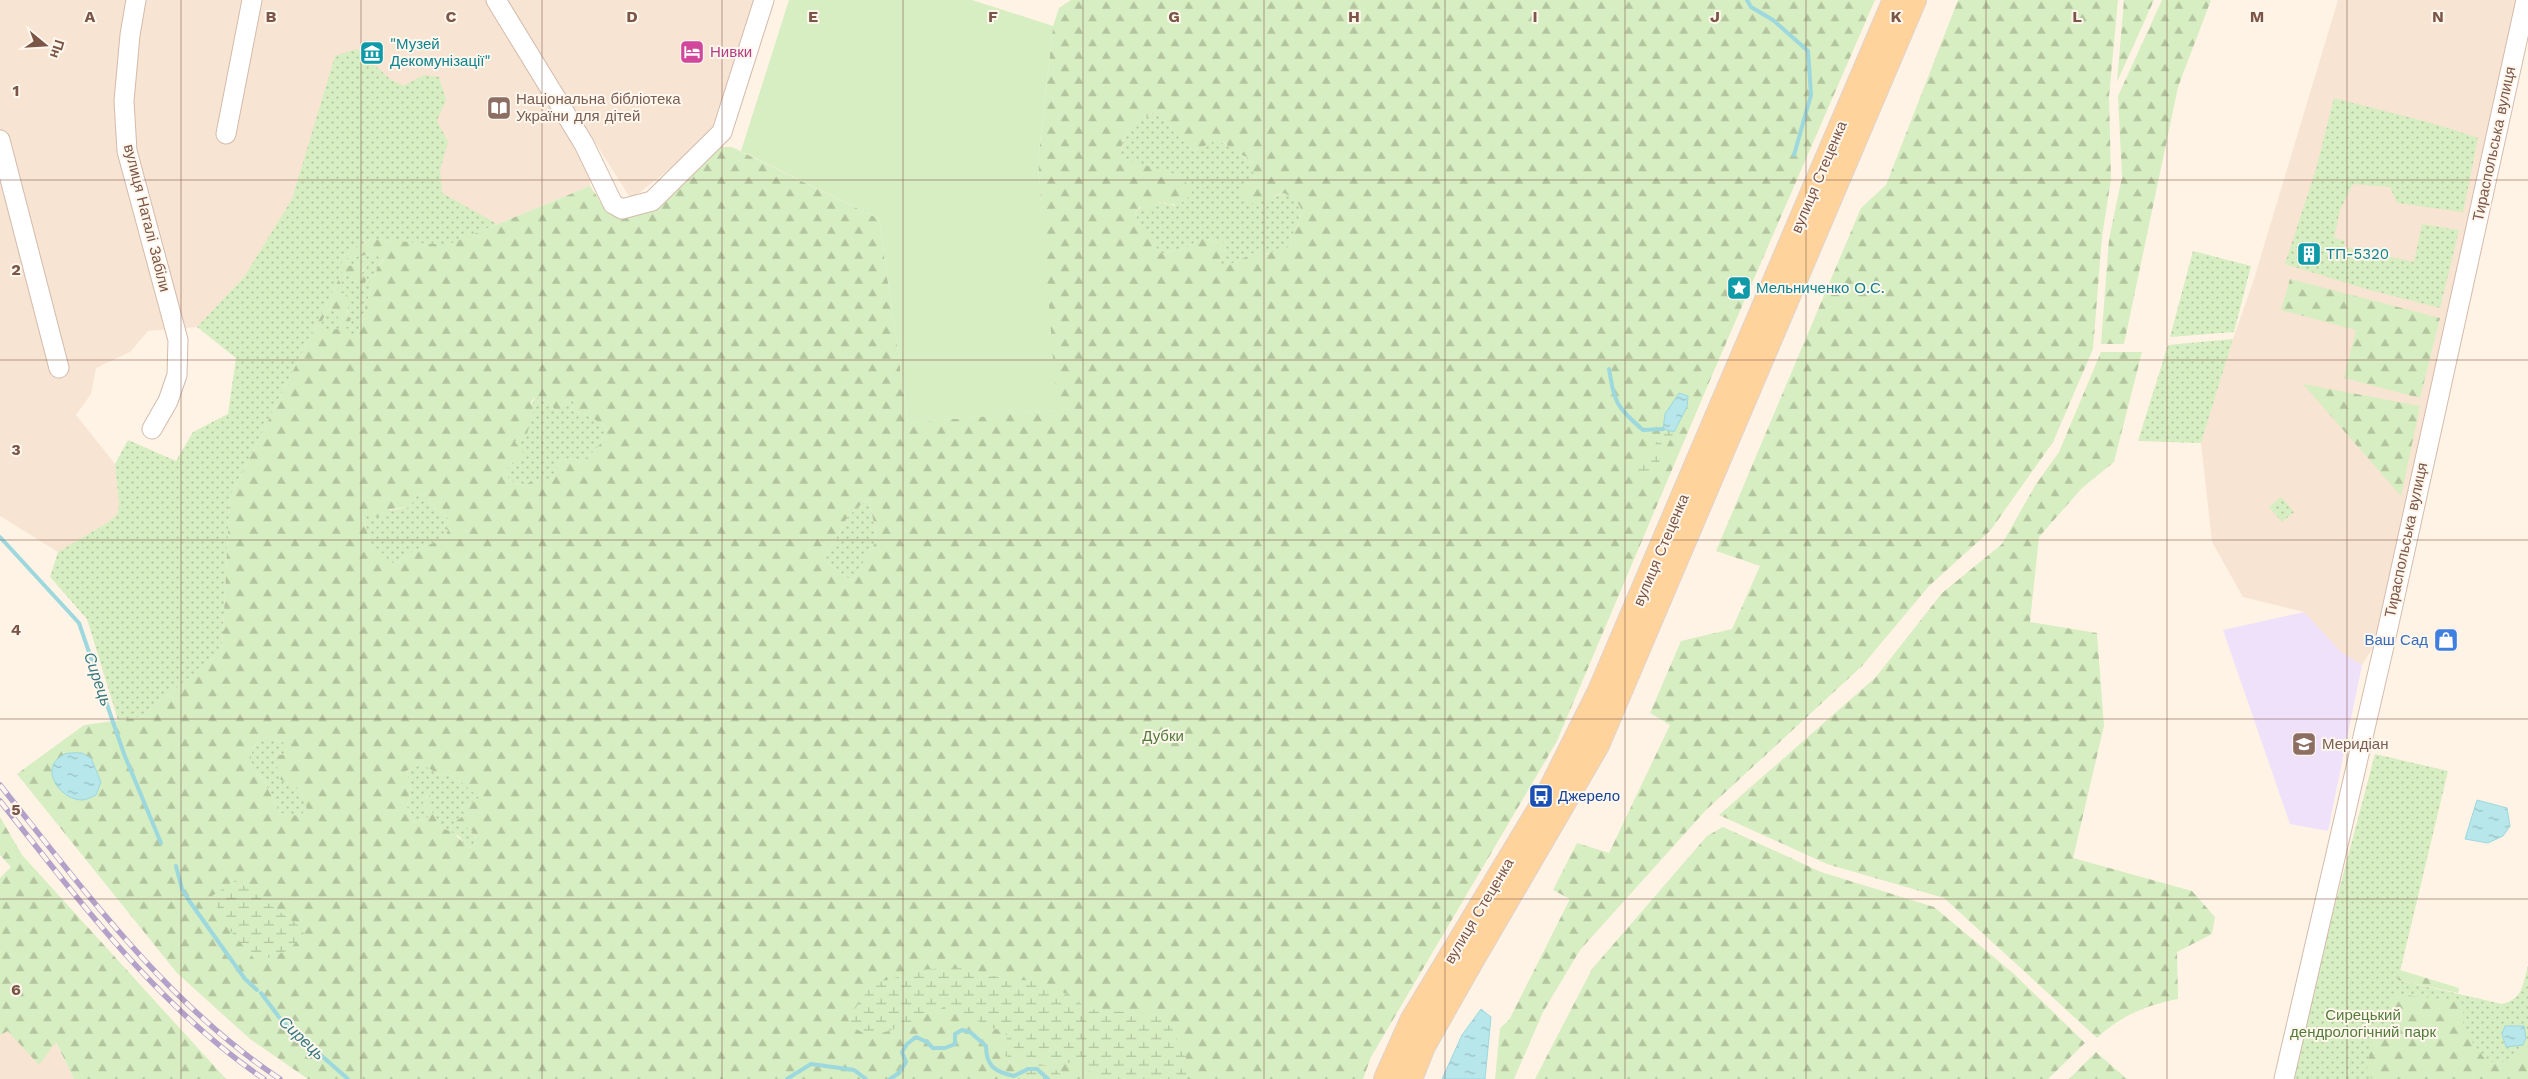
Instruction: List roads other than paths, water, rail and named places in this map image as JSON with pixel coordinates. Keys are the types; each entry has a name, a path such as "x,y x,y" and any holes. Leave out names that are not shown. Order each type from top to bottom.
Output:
{"main road":[{"name":"вулиця Стеценка","path":"1386,1079 1412,1021 1546,799 1592,709 1895,0"},
{"name":"вулиця Стеценка","path":"1410,1079 1423,1046 1470,962 1597,745 1914,0"}],"street":[{"name":"вулиця Наталі Забіли","path":"136,0 130,35 124,101 127,151 178,340 177,375 168,401 152,429"},
{"path":"226,134 252,0"},
{"path":"496,0 584,144 613,204 622,209 652,201 722,132 764,0"},
{"name":"Тираспольська вулиця","path":"2284,1079 2384,646 2526,0"},
{"path":"0,140 59,368"}],"water":[{"path":"1679,393 1688,396 1687,407 1674,432 1663,429 1665,414"},
{"path":"82,753 91,758 101,782 96,795 82,800 66,795 60,789 52,775 52,768 63,755"},
{"path":"2477,800 2507,808 2510,826 2503,836 2488,843 2465,839"},
{"path":"1481,1009 1491,1017 1485,1079 1442,1079 1462,1035"},
{"path":"2505,1026 2524,1026 2526,1038 2523,1045 2506,1047 2502,1034"}],"waterway":[{"path":"1747,0 1751,7 1773,20 1808,51 1811,95 1794,155"},
{"path":"1609,369 1615,397 1627,415 1643,430 1663,429"},
{"name":"Сирець","path":"0,537 79,623 124,754 161,843"},
{"name":"Сирець","path":"176,866 182,889 190,902 245,979 257,990"},
{"name":"Сирець","path":"261,993 282,1021 348,1079"},
{"name":"Сирець","path":"890,1079 899,1073 906,1062 902,1052 907,1044 916,1037 927,1042 933,1048 945,1048 955,1044 955,1034 962,1030 970,1032 986,1046 988,1059 997,1070 1014,1076 1028,1069 1037,1069 1048,1079"},
{"name":"Сирець","path":"787,1079 811,1064 854,1070 866,1079"}],"railway":[{"path":"0,785 63,865 164,981 200,1016 239,1049 280,1079"},
{"path":"0,801 90,913 155,986 225,1050 264,1079"}],"place":[{"name":"Нивки","path":"692,52"},
{"name":"\"Музей Декомунізації\"","path":"372,53"},
{"name":"Національна бібліотека України для дітей","path":"499,108"},
{"name":"ТП-5320","path":"2309,254"},
{"name":"Мельниченко О.С.","path":"1739,288"},
{"name":"Ваш Сад","path":"2446,640"},
{"name":"Меридіан","path":"2304,744"},
{"name":"Джерело","path":"1541,796"}],"park label":[{"name":"Дубки","path":"1163,736"},
{"name":"Сирецький дендрологічний парк","path":"2363,1024"}]}
